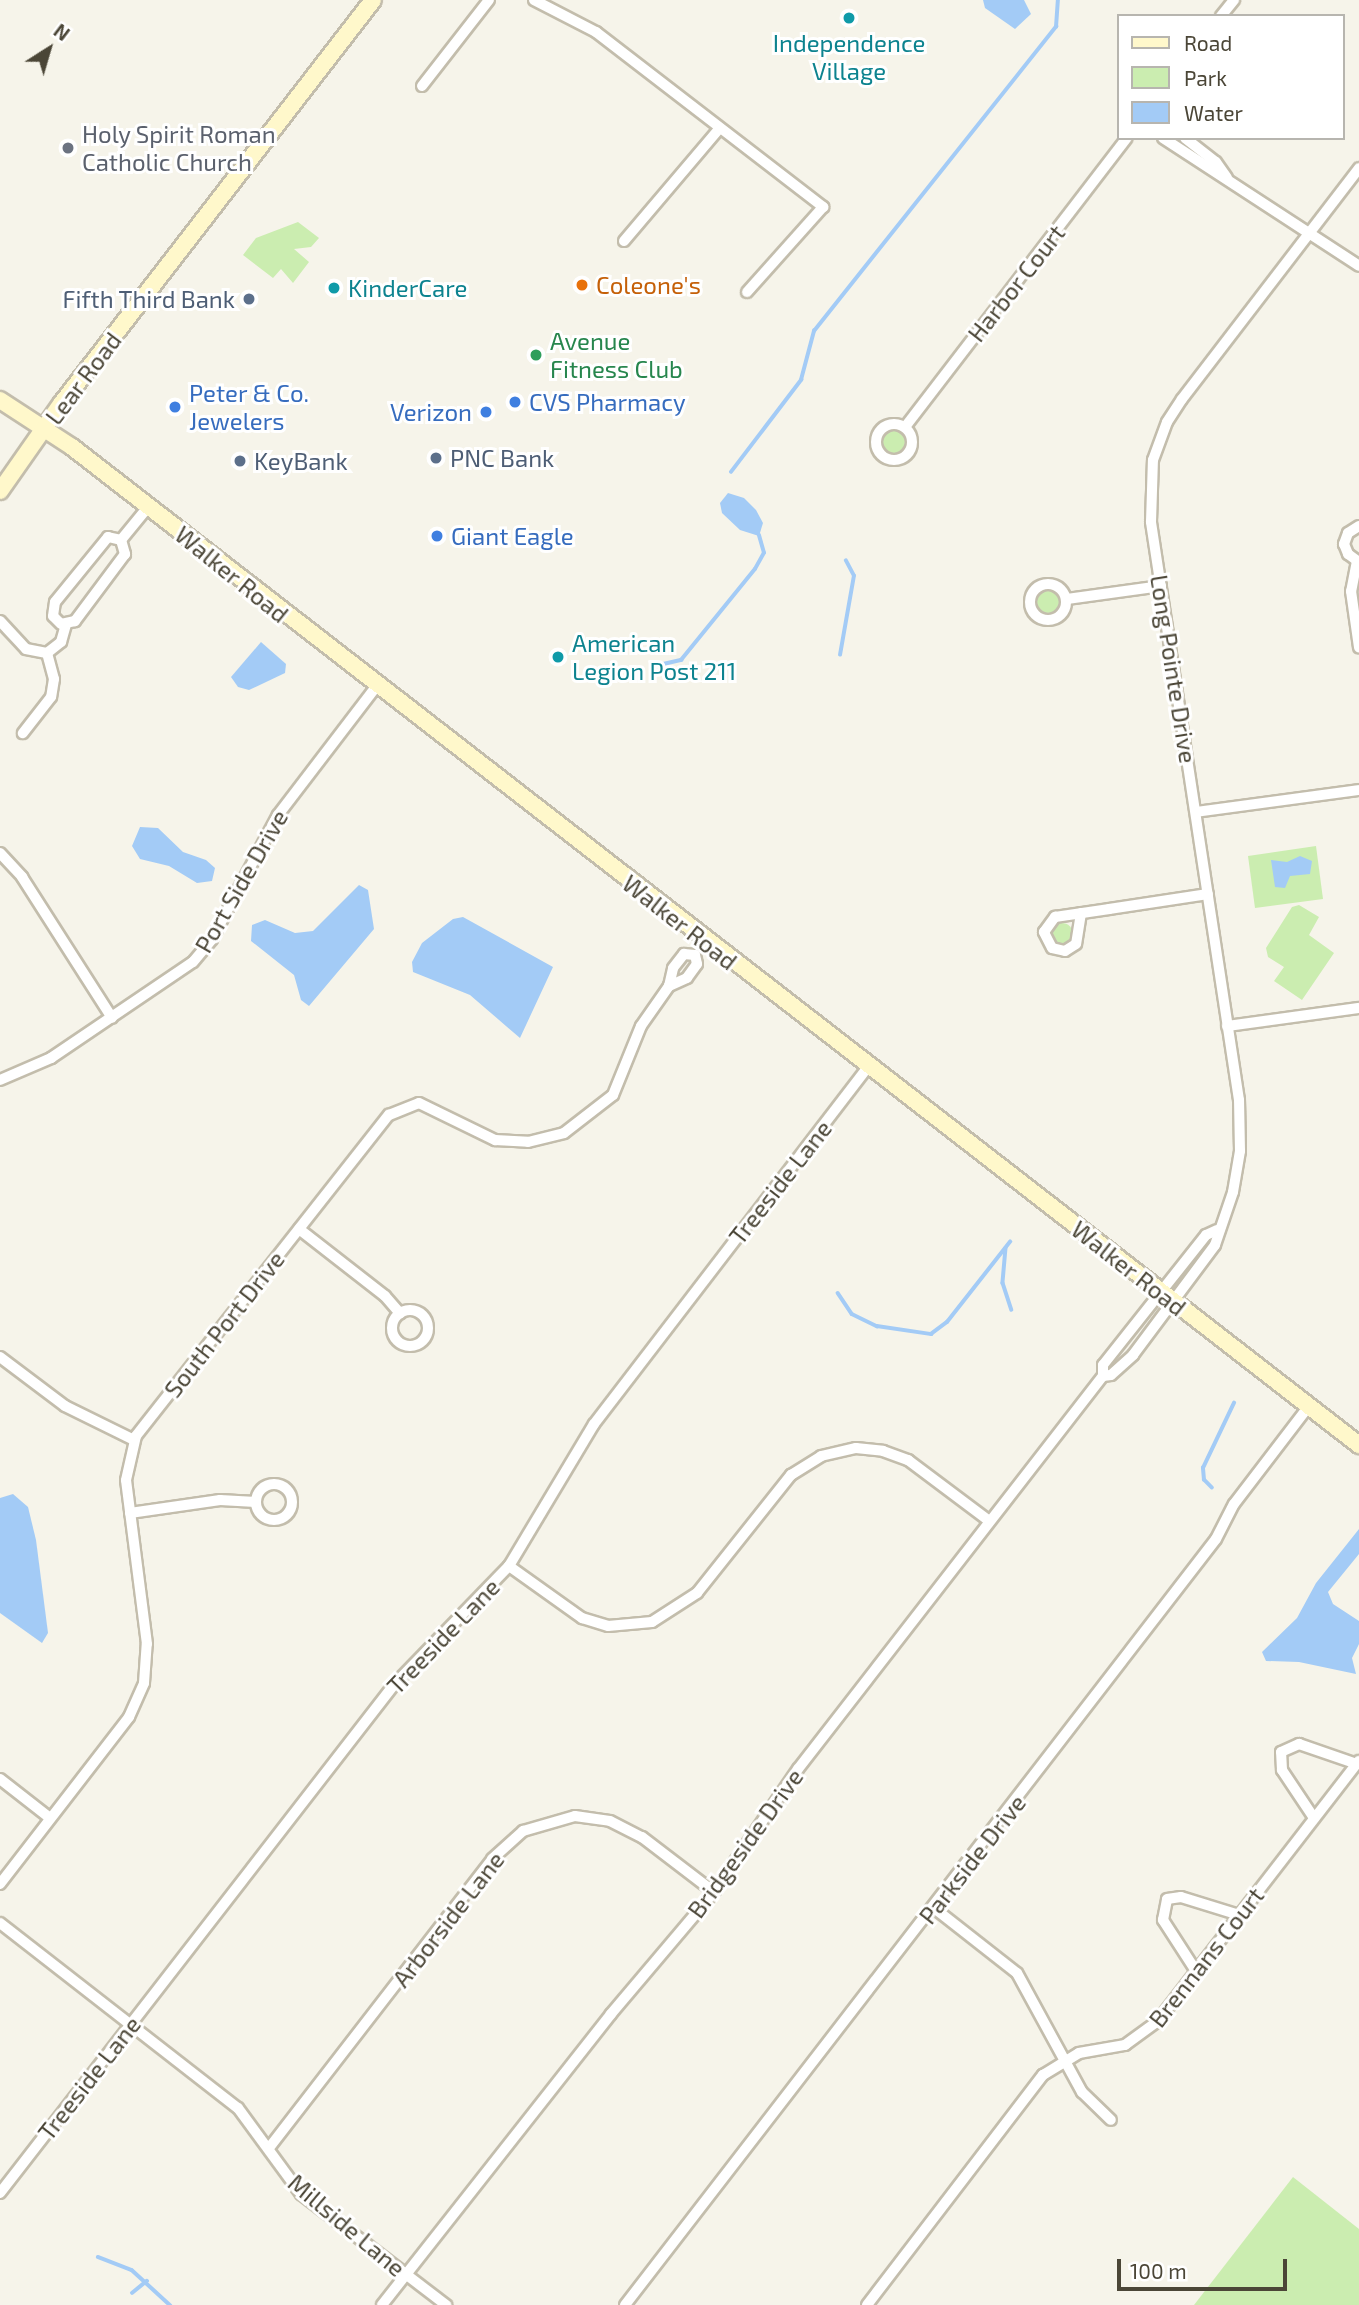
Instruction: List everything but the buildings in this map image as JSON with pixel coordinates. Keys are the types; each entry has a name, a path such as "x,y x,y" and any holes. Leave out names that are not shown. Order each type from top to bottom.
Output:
{"street":[{"name":"Lear Road","path":"0,491 373,0"},
{"path":"422,86 489,0"},
{"path":"534,0 596,32 823,207 747,292"},
{"path":"1223,14 1234,0"},
{"path":"624,242 720,128"},
{"name":"Harbor Court","path":"905,427 1125,140"},
{"path":"1166,140 1215,176 1227,178"},
{"path":"1188,140 1216,162 1227,178 1359,266"},
{"name":"Long Pointe Drive","path":"1167,1297 1206,1235 1217,1230 1233,1192 1240,1151 1240,1113 1161,586 1149,487 1161,434 1182,399 1359,168"},
{"name":"Walker Road","path":"0,400 148,507 376,687 1359,1445"},
{"path":"121,540 148,507"},
{"path":"1359,526 1348,533 1345,544 1358,561 1351,591 1359,647"},
{"path":"66,625 53,616 55,602 104,539 121,540"},
{"path":"0,621 26,649 47,653 61,642 66,625 75,621 125,554 121,540"},
{"path":"1067,599 1161,586"},
{"path":"23,733 54,691 47,653"},
{"name":"Port Side Drive","path":"0,1080 51,1058 182,973 204,950 278,815 376,687"},
{"path":"1196,812 1359,790"},
{"path":"0,853 22,877 112,1018"},
{"path":"1081,913 1208,894"},
{"name":"South Port Drive","path":"669,986 687,978 697,964 695,955 705,941"},
{"name":"South Port Drive","path":"0,1884 129,1717 144,1683 147,1644 126,1480 134,1440 384,1119 407,1104 432,1105 466,1129 505,1141 556,1136 587,1119 617,1089 641,1026 669,986 676,963 684,954 695,955"},
{"path":"1227,1026 1359,1008"},
{"name":"Treeside Lane","path":"0,2193 393,1686 509,1566 594,1424 868,1067"},
{"path":"299,1229 386,1296 400,1313"},
{"name":"Bridgeside Drive","path":"382,2305 611,2014 714,1892 798,1769 988,1520 1103,1376 1103,1366 1167,1297"},
{"name":"Bridgeside Drive","path":"1103,1376 1111,1375 1127,1362 1167,1297"},
{"path":"0,1357 65,1406 134,1440"},
{"name":"Parkside Drive","path":"625,2305 934,1908 1216,1539 1234,1504 1309,1406"},
{"path":"509,1566 582,1618 608,1626 652,1622 697,1593 791,1475 821,1456 856,1448 883,1451 908,1460 988,1520"},
{"path":"130,1513 220,1500 257,1502"},
{"path":"1314,1818 1282,1770 1281,1752 1299,1744 1358,1763"},
{"name":"Brennans Court","path":"867,2305 1044,2075 1064,2060 1139,2038 1196,1971 1358,1763"},
{"path":"0,1779 50,1818"},
{"name":"Arborside Lane","path":"269,2148 492,1859 523,1831 575,1816 610,1821 642,1838 714,1892"},
{"path":"1196,1971 1163,1920 1167,1899 1181,1897 1239,1915"},
{"path":"934,1908 1017,1973 1082,2092 1111,2120"},
{"name":"Millside Lane","path":"0,1923 238,2108 301,2194 446,2305"}],"green space":[{"path":"298,222 319,238 311,247 294,249 309,262 293,283 281,269 273,278 243,255 256,238"},
{"path":"893,430 902,433 905,442 902,451 893,454 884,451 881,442 884,433"},
{"path":"1048,591 1056,594 1059,602 1056,610 1048,613 1040,610 1037,602 1040,594"},
{"path":"1316,846 1323,899 1255,908 1248,856"},
{"path":"1299,905 1319,917 1309,935 1334,953 1302,1000 1274,981 1284,967 1268,957 1266,948 1292,907"},
{"path":"1062,923 1070,926 1073,934 1070,942 1062,945 1054,942 1051,934 1054,926"},
{"path":"1293,2177 1359,2229 1359,2305 1194,2305"}],"water":[{"path":"983,0 1024,0 1031,14 1015,29 985,8"},
{"path":"728,493 744,498 756,510 763,523 759,536 740,530 722,513 720,503"},
{"path":"261,642 286,664 285,673 249,690 238,687 231,677"},
{"path":"140,827 158,828 183,852 206,860 215,868 212,881 197,883 169,866 140,859 132,846"},
{"path":"1300,856 1312,861 1310,874 1290,876 1285,888 1275,887 1271,860 1287,862"},
{"path":"359,885 368,890 374,929 309,1006 301,1000 294,975 251,941 252,925 265,920 295,933 313,931"},
{"path":"463,917 553,967 520,1038 470,995 413,972 412,962 422,943 453,919"},
{"path":"13,1494 28,1507 36,1540 48,1633 42,1643 0,1613 0,1498"},
{"path":"1359,1529 1359,1554 1328,1592 1333,1604 1359,1621 1359,1644 1352,1658 1356,1674 1299,1662 1266,1661 1262,1652 1297,1618 1316,1583"}],"waterway":[{"path":"731,472 801,380 814,331 1056,27 1058,0"},
{"path":"659,665 681,660 755,569 764,553 759,536"},
{"path":"840,655 854,576 846,561"},
{"path":"838,1293 852,1314 877,1326 931,1334 947,1322 1010,1242"},
{"path":"1006,1248 1003,1283 1012,1310"},
{"path":"1212,1488 1204,1480 1203,1468 1234,1403"},
{"path":"98,2257 132,2270 170,2305"},
{"path":"132,2293 147,2281"}],"place":[{"name":"Independence Village","path":"849,18"},
{"name":"Holy Spirit Roman Catholic Church","path":"68,148"},
{"name":"Coleone's","path":"582,285"},
{"name":"KinderCare","path":"334,288"},
{"name":"Fifth Third Bank","path":"249,299"},
{"name":"Avenue Fitness Club","path":"536,355"},
{"name":"CVS Pharmacy","path":"515,402"},
{"name":"Peter & Co. Jewelers","path":"175,407"},
{"name":"Verizon","path":"486,412"},
{"name":"PNC Bank","path":"436,458"},
{"name":"KeyBank","path":"240,461"},
{"name":"Giant Eagle","path":"437,536"},
{"name":"American Legion Post 211","path":"558,657"}]}
